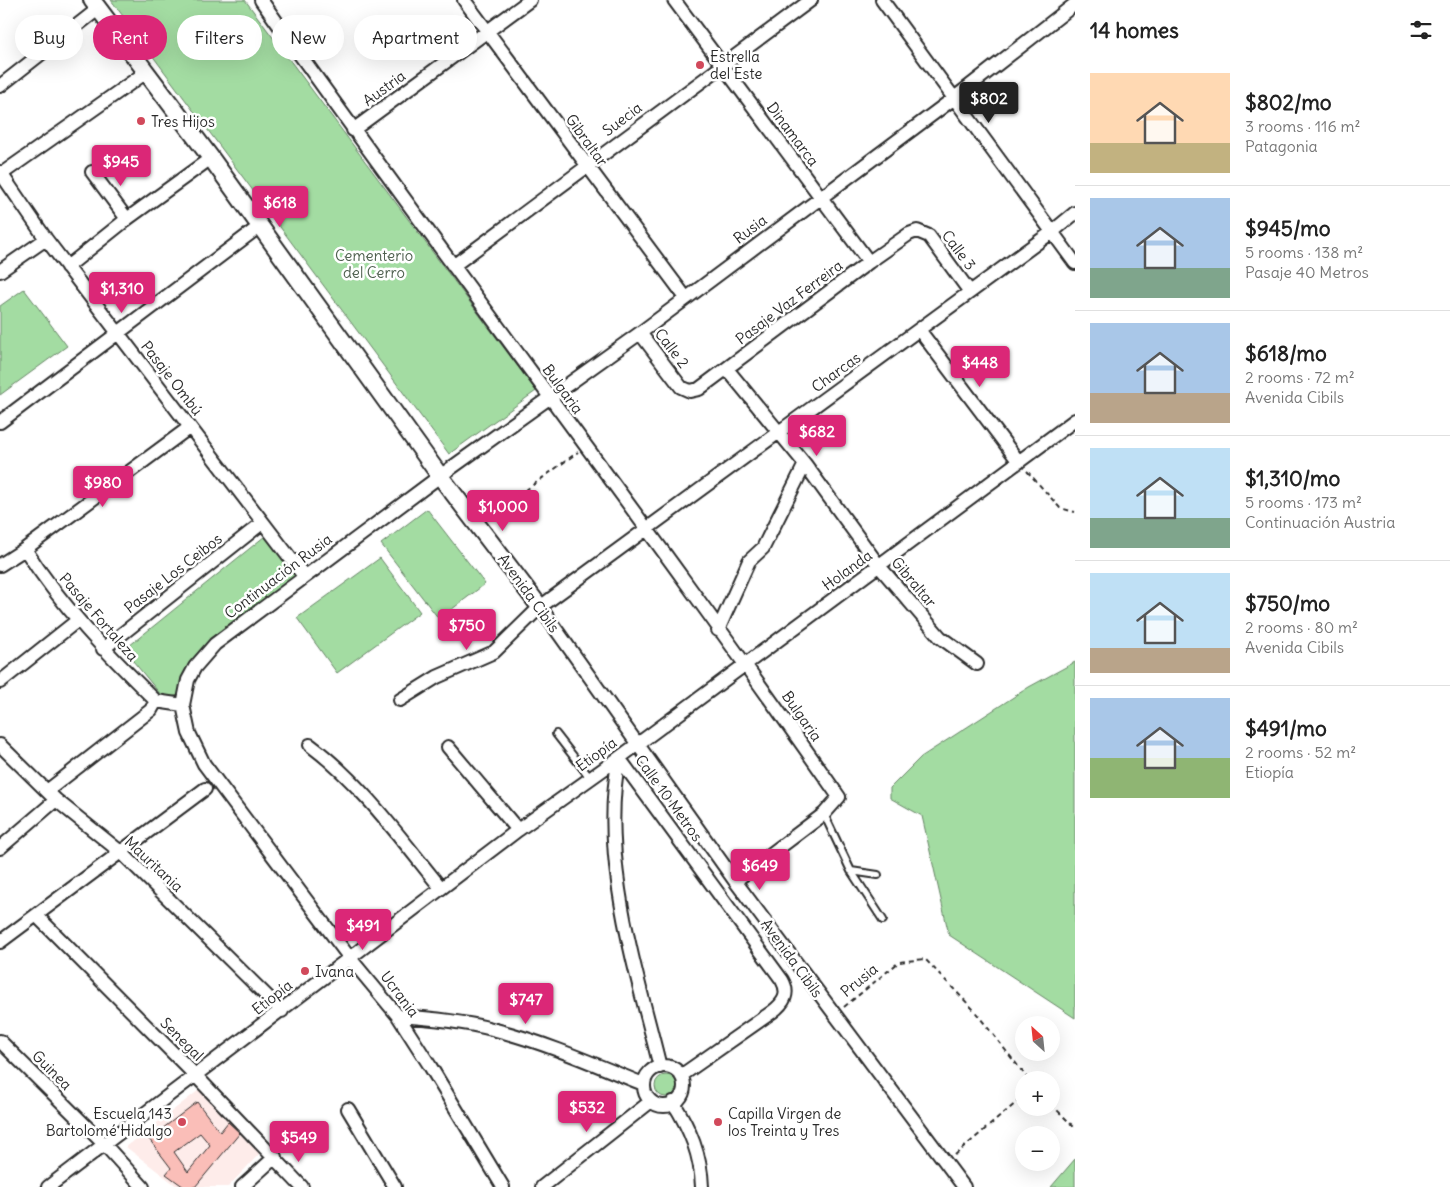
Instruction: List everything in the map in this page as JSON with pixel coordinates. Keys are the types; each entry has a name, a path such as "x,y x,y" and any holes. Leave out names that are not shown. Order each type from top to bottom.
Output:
{"street":[{"name":"Bulgaria","path":"261,0 353,130 648,530 839,797 824,814"},
{"name":"Gibraltar","path":"464,0 686,298"},
{"name":"Austria","path":"353,130 530,0"},
{"name":"Dinamarca","path":"674,0 869,262"},
{"name":"Suecia","path":"453,266 811,0"},
{"path":"882,0 1075,263"},
{"path":"0,86 95,4"},
{"name":"Avenida Cibils","path":"95,4 211,158 440,476 540,607 636,745 833,1015 964,1187"},
{"name":"Rusia","path":"440,476 640,333 954,99 1075,4"},
{"path":"0,174 146,73"},
{"path":"67,267 127,219 211,158"},
{"path":"92,172 127,219"},
{"name":"Pasaje Ombú","path":"0,174 67,267 304,576"},
{"name":"Charcas","path":"400,700 437,677 494,652 540,607 780,434 1075,213"},
{"path":"0,422 260,226"},
{"name":"Pasaje Vaz Ferreira","path":"728,368 869,262 908,234 917,231"},
{"name":"Calle 3","path":"917,231 929,236 970,292"},
{"path":"0,271 46,239"},
{"path":"920,330 1019,462"},
{"name":"Calle 2","path":"640,333 681,387 687,390 700,389 728,368"},
{"name":"Gibraltar","path":"728,368 805,464 879,566 940,637 977,664"},
{"name":"Holanda","path":"636,745 1075,420"},
{"path":"0,565 25,549 190,427"},
{"path":"718,630 749,561 764,548 805,464"},
{"name":"Continuación Rusia","path":"188,733 183,705 188,680 205,654 304,576 440,476"},
{"name":"Pasaje Los Ceibos","path":"103,649 262,523"},
{"name":"Pasaje Fortaleza","path":"25,549 42,575 78,620 103,649 156,702"},
{"path":"0,682 78,620"},
{"path":"0,848 51,795 151,710 156,702 183,705"},
{"name":"Ucrania","path":"188,733 194,747 216,780 349,956 398,1016 503,1187"},
{"name":"Mauritania","path":"0,745 51,795 120,852 282,1011"},
{"name":"Etiopía","path":"48,1187 282,1011 349,956 636,745"},
{"path":"310,746 337,767 406,844 441,888"},
{"path":"448,746 518,830"},
{"path":"619,758 613,800 616,859 636,967 660,1067"},
{"name":"Calle 10 Metros","path":"619,758 782,980 786,990 784,1002 772,1012 682,1075"},
{"path":"0,942 205,789"},
{"path":"735,881 824,814"},
{"name":"Senegal","path":"37,916 196,1076 302,1187"},
{"path":"398,1016 449,1020 491,1029 550,1048 643,1084"},
{"name":"Guinea","path":"0,1041 105,1145 143,1187"},
{"path":"660,1067 671,1067 682,1075 684,1087 673,1102 661,1105 650,1102 643,1084 645,1077 660,1067"},
{"path":"542,1187 650,1102"},
{"path":"673,1102 692,1137 699,1160 702,1187"},
{"path":"348,1109 395,1187"},
{"path":"242,1187 275,1157"}],"lane":[{"path":"556,734 591,779"},
{"path":"824,814 851,871 883,920"},
{"path":"851,871 878,875"}],"path":[{"path":"479,525 585,447"},
{"path":"1019,462 1060,508 1075,512"},
{"name":"Prusia","path":"833,1015 899,962 925,959 974,1009 1022,1071"},
{"path":"945,1163 1015,1104"},
{"path":"1060,1113 1075,1128"}],"shaded area":[{"path":"199,1090 261,1152 228,1187 178,1187 126,1147"}],"green space":[{"name":"Cementerio del Cerro","path":"111,0 245,0 256,15 177,15 177,60 262,60 262,23 272,36 272,60 290,60 536,391 449,454 156,60 167,60 167,15 122,15"},
{"path":"24,289 67,346 0,395 0,306"},
{"path":"427,509 485,584 439,619 381,544"},
{"path":"270,532 302,572 215,637 182,694 171,697 161,695 124,650"},
{"path":"380,558 420,612 337,673 297,618"},
{"path":"1075,662 1075,1018 949,935 922,816 890,798 890,788 921,757 1029,687"},
{"path":"662,1075 670,1075 677,1082 677,1090 670,1097 662,1097 655,1090 655,1082"},
{"path":"1075,1159 1075,1187 1051,1187"}],"building":[{"path":"197,1102 220,1132 228,1122 240,1133 195,1187 184,1187 166,1174 171,1168 149,1139","holes":["200,1133 210,1145 188,1172 174,1152"]}],"place":[{"name":"Estrella del Este","path":"700,65"},
{"name":"Tres Hijos","path":"141,121"},
{"name":"Ivana","path":"305,971"},
{"name":"Escuela 143 Bartolomé Hidalgo","path":"182,1122"},
{"name":"Capilla Virgen de los Treinta y Tres","path":"718,1122"}]}
